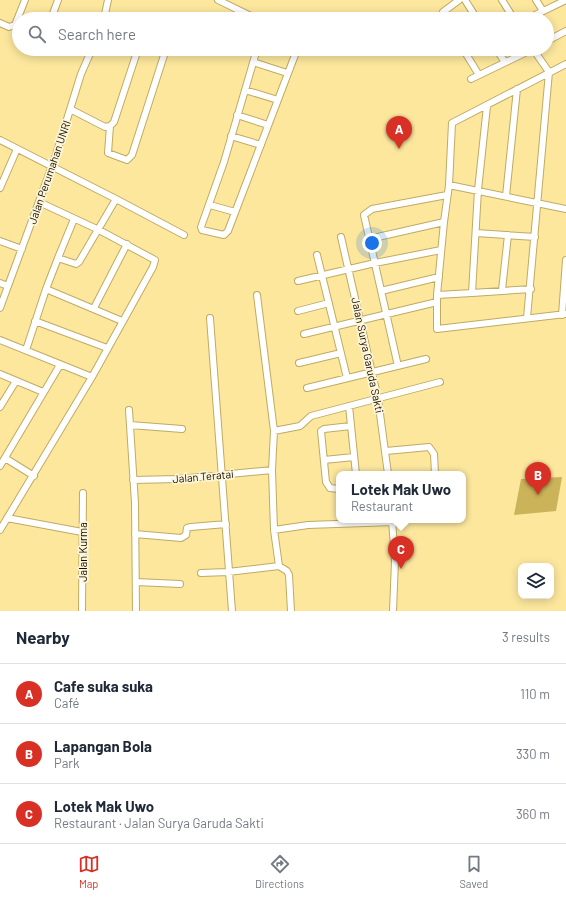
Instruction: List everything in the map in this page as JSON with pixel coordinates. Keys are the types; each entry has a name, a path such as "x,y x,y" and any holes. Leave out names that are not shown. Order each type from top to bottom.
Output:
{"street":[{"path":"20,12 25,0"},
{"path":"54,12 58,0"},
{"path":"105,12 108,0"},
{"path":"218,0 243,12"},
{"path":"443,12 459,0"},
{"path":"465,0 473,12"},
{"path":"502,0 510,12"},
{"path":"536,0 543,11 566,0"},
{"path":"0,23 9,27 12,26"},
{"path":"554,37 566,31"},
{"name":"Jalan Perumahan UNRI","path":"0,308 52,167 70,109 89,56"},
{"path":"136,56 114,122 110,126 108,153 127,160 132,155 164,56"},
{"path":"255,56 210,205 201,227 202,230 224,235 228,231 295,56"},
{"path":"467,56 479,75"},
{"path":"501,56 505,62"},
{"path":"470,79 518,56"},
{"path":"527,318 531,288 548,72 538,56"},
{"path":"253,62 287,73"},
{"path":"566,64 548,72 488,106 452,123 449,185 437,298 437,329 564,315 566,260"},
{"path":"506,196 517,89"},
{"path":"245,90 278,100"},
{"path":"472,293 478,190 488,106"},
{"path":"70,109 105,127 110,126"},
{"path":"237,115 268,125"},
{"path":"231,136 261,145"},
{"path":"0,140 184,235"},
{"path":"0,188 2,177 17,149"},
{"path":"449,185 566,209"},
{"path":"398,366 364,218 365,214 368,211 447,195"},
{"path":"58,258 75,264 78,263 99,230 116,199"},
{"path":"0,530 34,476 92,377 155,262 153,258 127,244 39,202"},
{"path":"210,205 235,212"},
{"path":"26,350 46,289 74,219"},
{"path":"369,239 444,222"},
{"path":"476,233 535,237"},
{"path":"502,290 508,235"},
{"name":"Jalan Surya Garuda Sakti","path":"341,237 373,373 386,451 388,471"},
{"path":"0,241 22,249"},
{"path":"94,308 127,244"},
{"path":"298,282 375,263 441,250"},
{"path":"317,255 347,378"},
{"path":"381,291 439,277"},
{"path":"0,283 8,286"},
{"path":"304,334 386,314 437,298 472,293 531,288"},
{"path":"46,289 122,320"},
{"path":"257,295 274,431 272,470 274,530 279,566"},
{"path":"298,311 329,303"},
{"path":"210,318 232,611"},
{"path":"36,320 107,348"},
{"path":"0,340 92,377"},
{"path":"299,363 341,353"},
{"path":"307,388 426,359"},
{"path":"0,466 60,365"},
{"path":"0,374 43,392"},
{"path":"0,407 16,381"},
{"path":"274,431 297,427 311,416 440,382"},
{"path":"349,406 356,471"},
{"path":"129,410 135,534 136,611"},
{"path":"130,426 182,429"},
{"path":"336,489 330,488 327,484 322,430 351,426"},
{"path":"386,451 429,447 434,454 435,471"},
{"path":"324,460 354,457"},
{"path":"5,458 34,476"},
{"name":"Jalan Teratai","path":"133,480 178,478 272,470"},
{"name":"Jalan Kurma","path":"82,611 83,493"},
{"path":"8,518 82,532"},
{"path":"274,530 308,525 338,523"},
{"path":"393,523 395,561 394,611"},
{"path":"135,534 181,538 186,535 187,528 191,526 226,524"},
{"path":"201,573 228,572 279,566 287,571 289,575 291,611"},
{"path":"136,582 180,584"}],"shaded area":[{"path":"562,477 556,511 514,515 521,479"}],"place":[{"name":"Cafe suka suka","path":"399,149"},
{"name":"Lapangan Bola","path":"538,495"},
{"name":"Lotek Mak Uwo","path":"401,569"}]}
